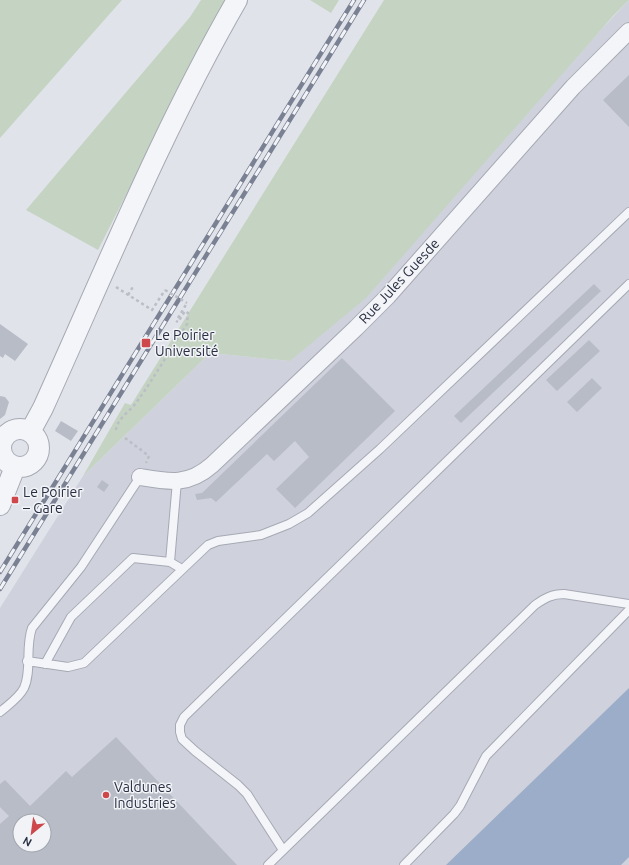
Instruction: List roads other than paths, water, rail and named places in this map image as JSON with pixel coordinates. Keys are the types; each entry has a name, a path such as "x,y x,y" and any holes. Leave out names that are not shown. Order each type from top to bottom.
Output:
{"street":[{"path":"30,432 43,408 133,206 183,100 237,0"},
{"name":"Rue Jules Guesde","path":"140,477 177,481 191,478 207,470 388,296 573,87 629,31"},
{"path":"16,430 30,432 38,444 37,456 30,465 15,467 7,463 1,450 1,441 8,434 16,430"},
{"path":"0,505 15,467"}],"lane":[{"path":"27,661 68,667 84,663 208,545 218,541 261,534 289,524 308,513 380,449 629,212"},
{"path":"283,850 247,794 182,739 180,725 184,717 629,284"},
{"path":"0,712 18,697 25,687 28,641 32,628 81,567 140,477"},
{"path":"170,562 177,481"},
{"path":"45,664 71,617 133,558 170,562 182,569"},
{"path":"268,865 542,600 556,594 564,594 629,604"},
{"path":"404,865 454,814 460,806 486,756 629,610"}],"water":[{"path":"629,688 629,857 621,865 446,865"}],"railway":[{"path":"0,572 354,0"},
{"path":"0,589 364,0"}],"place":[{"name":"Le Poirier Université","path":"146,343"},
{"name":"Le Poirier – Gare","path":"15,500"},
{"name":"Valdunes Industries","path":"106,795"}]}
